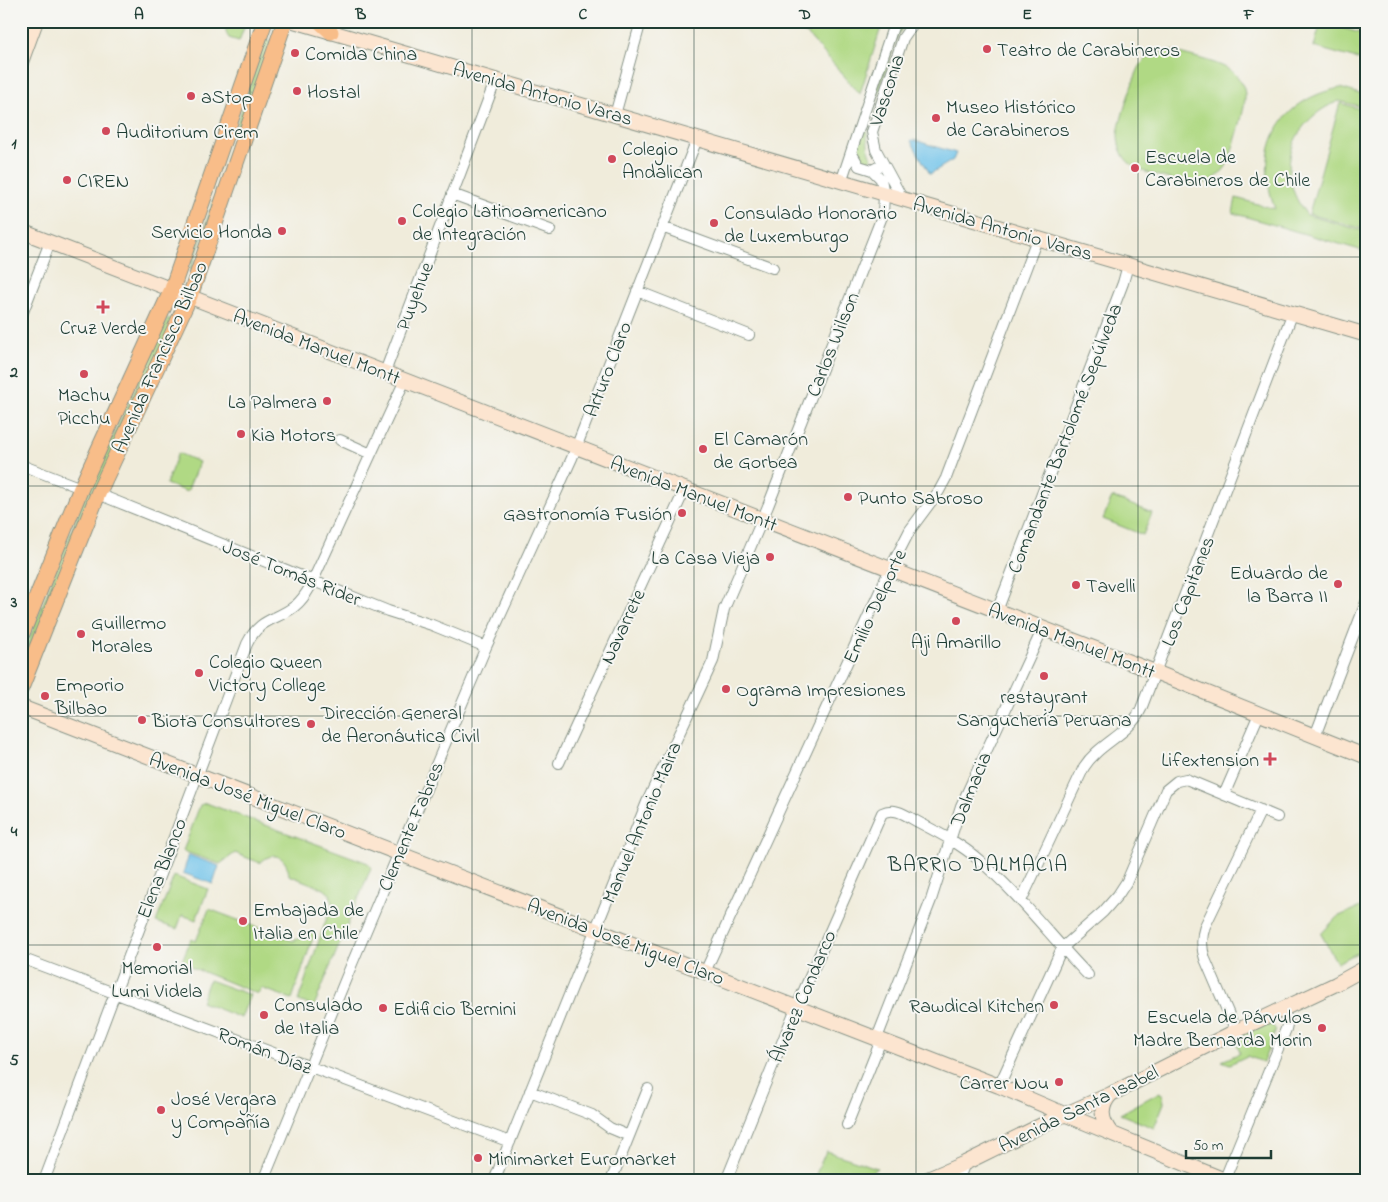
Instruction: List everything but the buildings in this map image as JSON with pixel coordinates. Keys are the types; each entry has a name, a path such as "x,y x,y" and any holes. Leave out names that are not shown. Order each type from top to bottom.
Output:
{"main road":[{"path":"21,62 36,21"},
{"name":"Avenida Francisco Bilbao","path":"21,636 81,488 172,289 265,21"},
{"name":"Avenida Francisco Bilbao","path":"21,688 98,494 190,296 285,21"},
{"name":"Avenida Antonio Varas","path":"294,21 1367,335"},
{"path":"318,21 331,32"},
{"name":"Avenida Manuel Montt","path":"21,231 1043,628 1367,757"},
{"name":"Avenida José Miguel Claro","path":"21,707 1000,1086 1225,1180"},
{"name":"Avenida Santa Isabel","path":"923,1181 965,1163 1064,1114 1111,1094 1367,967"},
{"path":"1111,1094 1104,1103 1102,1114 1104,1122 1111,1133"}],"street":[{"path":"634,21 637,35"},
{"path":"615,115 641,21"},
{"name":"Vasconia","path":"841,182 895,21"},
{"name":"Vasconia","path":"902,198 881,162 872,138 873,125 903,38 915,21"},
{"name":"Puyehue","path":"385,372 496,79"},
{"name":"Arturo Claro","path":"577,447 697,139"},
{"path":"851,152 859,166 872,170 881,179 884,194"},
{"path":"872,170 877,168 881,162"},
{"path":"452,194 550,230"},
{"name":"Carlos Wilson","path":"763,520 884,212 884,194"},
{"path":"662,227 773,268"},
{"name":"Emilio Delporte","path":"705,972 890,569 910,530 939,492 946,478 1036,239"},
{"path":"21,317 50,242"},
{"name":"Comandante Bartolomé Sepúlveda","path":"997,611 1123,283 1128,265"},
{"path":"637,291 749,334"},
{"name":"Los Capitanes","path":"1020,901 1084,767 1095,752 1133,723 1141,709 1293,312"},
{"path":"313,580 405,380"},
{"path":"340,440 371,454"},
{"name":"Clemente Fabres","path":"263,1181 398,853 486,647 577,447"},
{"path":"21,465 81,488"},
{"name":"Navarrete","path":"559,763 685,489"},
{"name":"José Tomás Rider","path":"98,494 394,614 432,625 486,647"},
{"name":"Manuel Antonio Maira","path":"494,1181 595,929 660,774 713,661 720,620 763,520"},
{"name":"Elena Blanco","path":"44,1181 196,775 251,636 262,624 296,605 306,594 313,580"},
{"path":"1315,736 1367,600"},
{"name":"Dalmacia","path":"847,1125 931,900 960,806 1043,628"},
{"path":"1224,795 1259,714"},
{"path":"1000,1086 1062,948 1103,912 1118,895 1166,790 1177,782 1186,779 1277,817"},
{"name":"Álvarez Condarco","path":"726,1181 797,1007 882,813 892,810 899,812 950,840"},
{"path":"1236,1031 1205,959 1201,947 1202,936 1205,926 1261,810"},
{"path":"950,840 978,859 1020,901 1088,975"},
{"name":"Román Díaz","path":"21,958 510,1142"},
{"path":"1225,1180 1286,1029 1288,1020 1282,1010"},
{"path":"611,1181 648,1089"},
{"path":"530,1091 592,1114 610,1128 629,1136"},
{"path":"958,1181 965,1163"}],"green space":[{"path":"231,21 245,25 239,41 229,38 226,33 226,27"},
{"path":"772,21 883,21 860,94 808,35"},
{"path":"899,21 907,21 894,44 867,130 868,146 872,159 866,162 858,160 854,153"},
{"path":"1321,22 1367,35 1367,62 1314,47"},
{"path":"266,39 271,41 191,271 189,270 225,170 238,120"},
{"path":"1173,51 1215,63 1231,70 1240,80 1244,90 1245,102 1238,133 1228,163 1210,181 1192,184 1141,170 1125,159 1119,144 1118,134 1121,119 1139,68 1152,55"},
{"path":"1340,88 1367,96 1367,108 1339,101 1322,110 1309,121 1298,134 1292,149 1289,165 1291,182 1297,199 1307,215 1367,232 1367,252 1233,213 1236,198 1275,209 1269,188 1267,167 1270,148 1276,131 1286,116 1300,104 1318,94"},
{"path":"1340,103 1367,111 1367,230 1309,214"},
{"path":"168,318 173,320 21,670 21,660 85,496"},
{"path":"178,453 199,462 187,492 166,484"},
{"path":"1112,497 1152,513 1143,535 1103,519"},
{"path":"206,803 368,863 371,868 314,1006 298,1001 332,903 330,894 324,889 289,875 286,864 279,857 270,856 260,863 235,853 220,864 183,851 200,805"},
{"path":"174,876 208,889 196,920 182,915 177,929 156,922"},
{"path":"1367,904 1367,948 1337,963 1321,934 1337,917"},
{"path":"209,909 293,941 315,932 292,999 261,988 258,994 181,963 191,939 196,941"},
{"path":"209,980 250,995 241,1018 201,1002"},
{"path":"1267,1023 1271,1024 1276,1030 1263,1062 1247,1056 1230,1064 1222,1061 1240,1053 1235,1039"},
{"path":"1160,1092 1164,1103 1154,1128 1120,1114"},
{"path":"826,1151 877,1168 857,1181 813,1181"}],"water":[{"path":"914,140 956,153 953,160 930,174 911,141"},
{"path":"189,855 219,866 213,884 183,873"}],"place":[{"name":"Teatro de Carabineros","path":"987,49"},
{"name":"Comida China","path":"295,53"},
{"name":"Hostal","path":"297,91"},
{"name":"aStop","path":"191,96"},
{"name":"Museo Histórico de Carabineros","path":"936,118"},
{"name":"Auditorium Cirem","path":"106,131"},
{"name":"Colegio Andalican","path":"612,159"},
{"name":"Escuela de Carabineros de Chile","path":"1135,168"},
{"name":"CIREN","path":"67,180"},
{"name":"Colegio Latinoamericano de Integración","path":"402,221"},
{"name":"Consulado Honorario de Luxemburgo","path":"714,223"},
{"name":"Servicio Honda","path":"282,231"},
{"name":"Cruz Verde","path":"103,307"},
{"name":"Machu Picchu","path":"84,374"},
{"name":"La Palmera","path":"327,401"},
{"name":"Kia Motors","path":"241,434"},
{"name":"El Camarón de Gorbea","path":"703,449"},
{"name":"Punto Sabroso","path":"848,497"},
{"name":"Gastronomía Fusión","path":"682,513"},
{"name":"La Casa Vieja","path":"770,557"},
{"name":"Eduardo de la Barra II","path":"1338,584"},
{"name":"Tavelli","path":"1076,585"},
{"name":"Aji Amarillo","path":"956,621"},
{"name":"Guillermo Morales","path":"81,634"},
{"name":"Colegio Queen Victory College","path":"199,673"},
{"name":"restayrant Sanguchería Peruana","path":"1044,676"},
{"name":"Ograma Impresiones","path":"726,689"},
{"name":"Emporio Bilbao","path":"45,696"},
{"name":"Biota Consultores","path":"142,720"},
{"name":"Dirección General de Aeronáutica Civil","path":"311,724"},
{"name":"Lifextension","path":"1270,759"},
{"name":"Embajada de Italia en Chile","path":"243,921"},
{"name":"Memorial Lumi Videla","path":"157,947"},
{"name":"Rawdical Kitchen","path":"1054,1005"},
{"name":"Edificio Bernini","path":"383,1008"},
{"name":"Consulado de Italia","path":"264,1015"},
{"name":"Escuela de Párvulos Madre Bernarda Morin","path":"1322,1028"},
{"name":"Carrer Nou","path":"1059,1082"},
{"name":"José Vergara y Compañía","path":"161,1110"},
{"name":"Minimarket Euromarket","path":"478,1158"}],"district":[{"name":"BARRIO DALMACIA","path":"978,864"}]}
